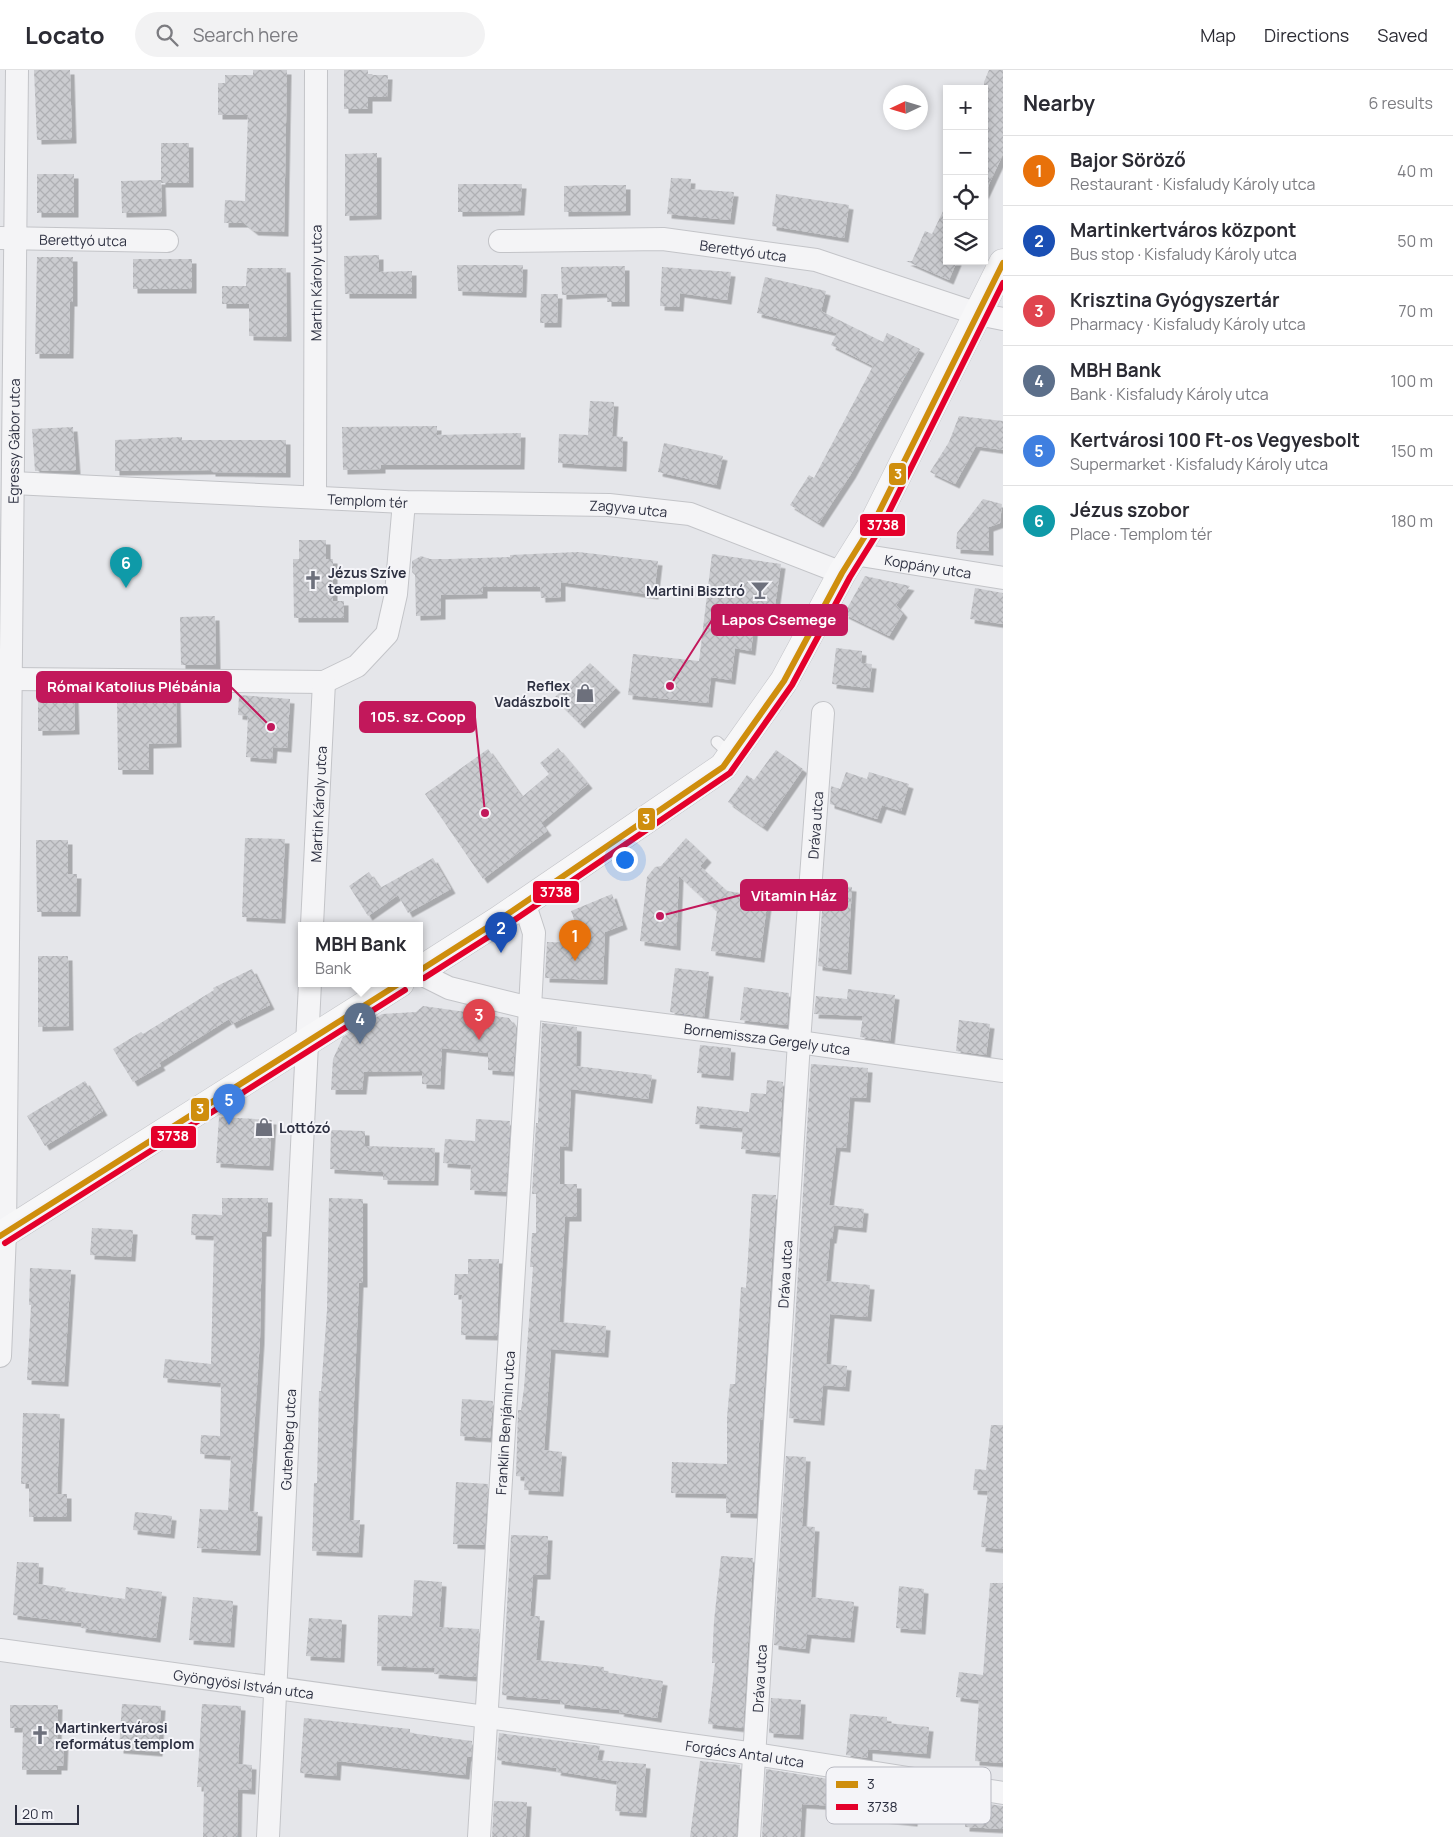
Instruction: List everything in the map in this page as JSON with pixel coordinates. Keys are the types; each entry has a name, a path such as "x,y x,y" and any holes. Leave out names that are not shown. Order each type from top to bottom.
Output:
{"main road":[{"path":"423,969 723,767 724,749 784,681 848,564 875,520 990,316 1003,264"},
{"path":"2,1235 394,987"}],"street":[{"name":"Egressy Gábor utca","path":"0,1356 13,483 8,238 17,70"},
{"name":"Martin Károly utca","path":"315,497 316,70"},
{"name":"Berettyó utca","path":"8,238 167,241"},
{"name":"Berettyó utca","path":"500,241 663,239 816,260 990,316"},
{"name":"Templom tér","path":"11,679 324,682 357,666 387,634 396,594 404,502 13,483"},
{"name":"Zagyva utca","path":"404,502 609,505 690,514 848,564"},
{"name":"Koppány utca","path":"848,564 1003,578"},
{"name":"Martin Károly utca","path":"312,922 324,682"},
{"name":"Dráva utca","path":"749,1837 799,1042 823,713"},
{"name":"Franklin Benjámin utca","path":"479,1837 534,933 524,902"},
{"name":"Bornemissza Gergely utca","path":"423,974 449,988 530,1008 799,1042 1003,1072"},
{"path":"307,1042 310,987"},
{"name":"Gutenberg utca","path":"268,1837 307,1042"},
{"name":"Gyöngyösi István utca","path":"0,1650 275,1689 487,1716"},
{"name":"Forgács Antal utca","path":"487,1716 838,1767"}],"building":[{"path":"34,70 70,70 72,139 37,140"},
{"path":"253,70 287,70 284,232 254,231 244,223 224,223 225,200 245,201 248,115 218,115 218,83 225,83 225,75 253,75"},
{"path":"344,70 368,70 368,75 388,75 387,97 368,97 368,109 344,109"},
{"path":"989,70 1003,70 1003,154 988,186 988,85 984,85"},
{"path":"161,143 189,143 189,183 161,183"},
{"path":"377,153 377,215 345,216 345,154"},
{"path":"37,174 74,174 74,213 37,213"},
{"path":"671,178 691,179 690,189 734,192 730,220 667,214"},
{"path":"161,180 162,212 122,213 121,181"},
{"path":"458,184 522,184 520,211 458,212"},
{"path":"626,185 626,211 564,212 564,186"},
{"path":"776,194 849,205 844,238 772,226"},
{"path":"943,211 943,265 955,265 949,280 906,261 912,261 925,231 932,234"},
{"path":"379,255 379,272 412,271 412,294 345,294 344,256"},
{"path":"37,257 73,257 73,302 70,302 69,354 35,354"},
{"path":"133,259 192,259 192,289 133,289"},
{"path":"457,265 523,265 522,293 458,291"},
{"path":"625,266 625,302 607,302 607,293 562,295 561,267"},
{"path":"662,267 731,272 727,300 680,293 679,307 660,306"},
{"path":"247,268 286,268 287,337 249,336 249,304 222,304 222,286 246,286"},
{"path":"765,277 826,291 821,311 883,342 887,333 920,349 851,474 819,523 790,505 809,475 814,478 873,366 831,345 837,333 757,313"},
{"path":"541,294 558,294 557,323 540,323"},
{"path":"590,401 614,402 612,436 623,437 622,467 558,463 559,434 588,435"},
{"path":"959,416 1003,421 1003,450 976,446 955,484 930,472 949,442"},
{"path":"437,426 437,435 521,433 520,465 381,465 381,469 343,470 342,427"},
{"path":"73,427 76,470 35,471 32,429"},
{"path":"182,437 182,440 286,440 286,473 211,472 211,470 115,471 115,440"},
{"path":"664,443 723,456 716,485 658,472"},
{"path":"983,499 1002,504 1000,523 989,527 989,551 956,549 957,533"},
{"name":"Jézus Szíve templom","path":"299,540 326,540 326,559 333,559 333,601 344,601 344,618 294,618 293,559 299,559"},
{"path":"578,552 658,561 654,595 561,582 561,597 541,598 540,587 483,587 483,594 441,595 441,615 416,616 415,575 412,572 412,561 421,556 430,559 449,559"},
{"path":"712,554 781,564 773,620 755,617 751,651 735,648 731,680 711,677 708,703 628,695 633,654 699,661"},
{"path":"865,576 910,586 896,605 903,613 889,636 844,614"},
{"path":"975,588 1003,593 1003,624 970,619"},
{"path":"215,616 216,665 181,665 180,617"},
{"path":"836,648 862,651 861,663 872,664 869,688 832,684"},
{"name":"Reflex Vadászbolt","path":"590,663 616,688 580,724 554,698"},
{"path":"38,694 74,694 75,730 38,731"},
{"path":"176,694 177,743 149,744 149,770 118,770 117,696"},
{"path":"239,695 290,699 287,748 273,747 272,759 246,757 248,716 238,715"},
{"path":"558,748 588,784 541,823 547,831 483,879 425,794 488,749 522,797 549,774 540,763"},
{"path":"776,750 803,769 763,827 728,802 747,775 754,780"},
{"path":"846,772 867,779 869,772 909,784 901,811 882,805 877,819 830,804 831,786 840,789"},
{"path":"245,838 285,839 281,919 242,917"},
{"path":"686,838 707,858 700,866 727,891 768,897 760,958 711,951 717,911 679,876 676,946 640,941 647,877 655,867 661,866"},
{"path":"36,840 68,840 68,874 77,874 76,912 37,912"},
{"path":"433,858 451,889 408,913 398,895 368,916 349,886 369,872 380,888"},
{"path":"824,884 852,887 847,970 818,966"},
{"path":"612,894 623,925 605,932 603,980 545,978 547,942 583,943 571,911"},
{"path":"38,956 68,956 69,1026 38,1027"},
{"path":"675,968 709,972 704,1017 670,1012"},
{"path":"252,969 270,1005 232,1024 229,1019 159,1063 161,1066 133,1082 113,1049 141,1032 143,1034 214,990 213,988"},
{"path":"744,987 789,993 787,1025 740,1020"},
{"path":"848,989 895,995 890,1041 860,1037 863,1016 814,1014 816,996 847,999"},
{"path":"423,1006 509,1018 516,1028 513,1072 488,1070 488,1053 442,1048 440,1085 422,1084 422,1071 364,1072 362,1090 331,1090 333,1059 343,1037 382,1014 416,1012"},
{"path":"959,1020 990,1024 986,1055 956,1051"},
{"path":"542,1023 577,1027 576,1066 652,1075 648,1099 571,1089 568,1147 560,1146 560,1184 577,1184 577,1217 565,1217 559,1322 606,1326 604,1353 551,1349 544,1450 562,1452 559,1492 524,1490 525,1477 516,1476 518,1410 521,1410 524,1388 533,1267 530,1267 532,1233 536,1233 536,1194 532,1194 536,1123 538,1123"},
{"path":"700,1045 731,1048 729,1076 697,1073"},
{"path":"811,1064 868,1068 866,1098 850,1097 846,1148 836,1147 829,1205 864,1209 862,1228 834,1225 832,1239 830,1239 826,1281 870,1285 867,1317 830,1314 826,1364 847,1366 845,1387 823,1385 820,1421 789,1418"},
{"path":"767,1080 783,1082 779,1153 741,1149 743,1128 695,1124 697,1106 749,1112 751,1093 766,1094"},
{"path":"85,1081 103,1111 45,1146 27,1116"},
{"path":"219,1117 272,1120 269,1166 216,1163"},
{"path":"476,1119 510,1121 506,1192 470,1190 471,1165 443,1163 445,1139 475,1141"},
{"path":"331,1130 365,1131 365,1146 435,1148 434,1181 383,1180 383,1172 330,1169"},
{"path":"752,1194 776,1195 762,1420 760,1420 756,1514 726,1513 726,1494 671,1493 672,1462 727,1464 727,1417 730,1384 735,1384 741,1287 746,1288"},
{"path":"222,1198 268,1198 267,1232 262,1232 260,1339 249,1511 258,1512 256,1551 197,1548 200,1509 228,1510 231,1456 200,1454 201,1435 220,1436 221,1383 163,1378 165,1359 211,1364 214,1236 191,1235 192,1214 222,1215"},
{"path":"329,1198 363,1199 363,1283 359,1283 349,1520 360,1520 358,1553 312,1551 314,1483 317,1483 319,1391 321,1391 327,1310"},
{"path":"92,1228 133,1230 131,1257 90,1255"},
{"path":"468,1259 499,1259 497,1336 461,1335 462,1295 454,1295 455,1274 468,1274"},
{"path":"30,1268 71,1270 64,1382 27,1380 31,1305 29,1305"},
{"path":"462,1399 493,1401 490,1438 460,1436"},
{"path":"23,1413 60,1414 57,1494 67,1494 67,1517 29,1517 29,1484 21,1484"},
{"path":"991,1425 1003,1425 1003,1549 981,1547 988,1491 973,1490 975,1469 986,1470"},
{"path":"786,1456 806,1457 802,1526 815,1527 811,1597 854,1602 850,1638 807,1634 805,1649 774,1645"},
{"path":"456,1482 488,1484 484,1545 453,1544"},
{"path":"135,1512 172,1516 170,1534 133,1530"},
{"path":"511,1535 548,1536 546,1575 533,1575 530,1616 540,1616 536,1660 604,1667 604,1672 663,1681 657,1718 619,1712 620,1710 560,1704 560,1700 502,1695"},
{"path":"721,1556 753,1558 743,1728 708,1724 715,1663 712,1663 714,1621"},
{"path":"17,1562 39,1563 38,1584 66,1588 65,1591 125,1599 126,1587 162,1592 156,1638 81,1628 82,1623 13,1615"},
{"path":"414,1580 442,1582 439,1627 479,1629 476,1677 434,1674 435,1668 377,1666 378,1615 412,1616"},
{"path":"990,1583 1003,1583 1003,1763 975,1761 979,1700 956,1697 959,1672 983,1675"},
{"path":"899,1586 924,1589 921,1630 896,1628"},
{"path":"193,1597 233,1601 230,1643 189,1640"},
{"path":"309,1618 342,1620 340,1658 306,1656"},
{"path":"771,1698 801,1700 799,1735 769,1733"},
{"path":"122,1704 161,1706 158,1752 119,1749"},
{"path":"202,1704 241,1706 238,1764 252,1765 251,1790 238,1789 237,1837 203,1837 204,1787 197,1787"},
{"name":"Martinkertvárosi református templom","path":"10,1705 58,1705 57,1741 64,1741 63,1766 57,1766 57,1770 22,1770 23,1728 10,1728"},
{"path":"850,1714 887,1717 887,1723 929,1727 926,1754 868,1749 868,1758 846,1755"},
{"path":"304,1718 410,1729 410,1733 472,1741 471,1757 467,1757 465,1775 337,1761 336,1776 300,1773"},
{"path":"499,1733 600,1746 597,1760 646,1764 642,1813 615,1811 617,1781 556,1771 557,1768 497,1760"},
{"path":"700,1761 740,1765 736,1837 690,1837"},
{"path":"766,1769 826,1779 826,1805 802,1804 800,1837 762,1837"},
{"path":"494,1801 527,1802 525,1837 492,1837"},
{"path":"991,1804 1003,1806 1003,1829 965,1827 965,1824 991,1824"}],"transit line":[{"name":"3","path":"423,968 499,920 723,767 784,681 842,573 875,520 1003,263"},
{"name":"3738","path":"424,978 504,927 730,773 792,685 850,577 883,524 1003,283"},
{"name":"3","path":"0,1236 394,987"},
{"name":"3738","path":"5,1243 405,990"}],"place":[{"name":"Jézus Szíve templom","path":"313,580"},
{"name":"Jézus szobor","path":"126,588"},
{"name":"Martini Bisztró","path":"760,590"},
{"name":"Lapos Csemege","path":"670,686"},
{"name":"Reflex Vadászbolt","path":"585,693"},
{"name":"Római Katolius Plébánia","path":"271,727"},
{"name":"105. sz. Coop","path":"485,813"},
{"name":"Vitamin Ház","path":"660,916"},
{"name":"Martinkertváros központ","path":"501,953"},
{"name":"Bajor Söröző","path":"575,961"},
{"name":"Krisztina Gyógyszertár","path":"479,1040"},
{"name":"MBH Bank","path":"360,1044"},
{"name":"Kertvárosi 100 Ft-os Vegyesbolt","path":"229,1125"},
{"name":"Lottózó","path":"264,1127"},
{"name":"Martinkertvárosi református templom","path":"40,1735"}]}
